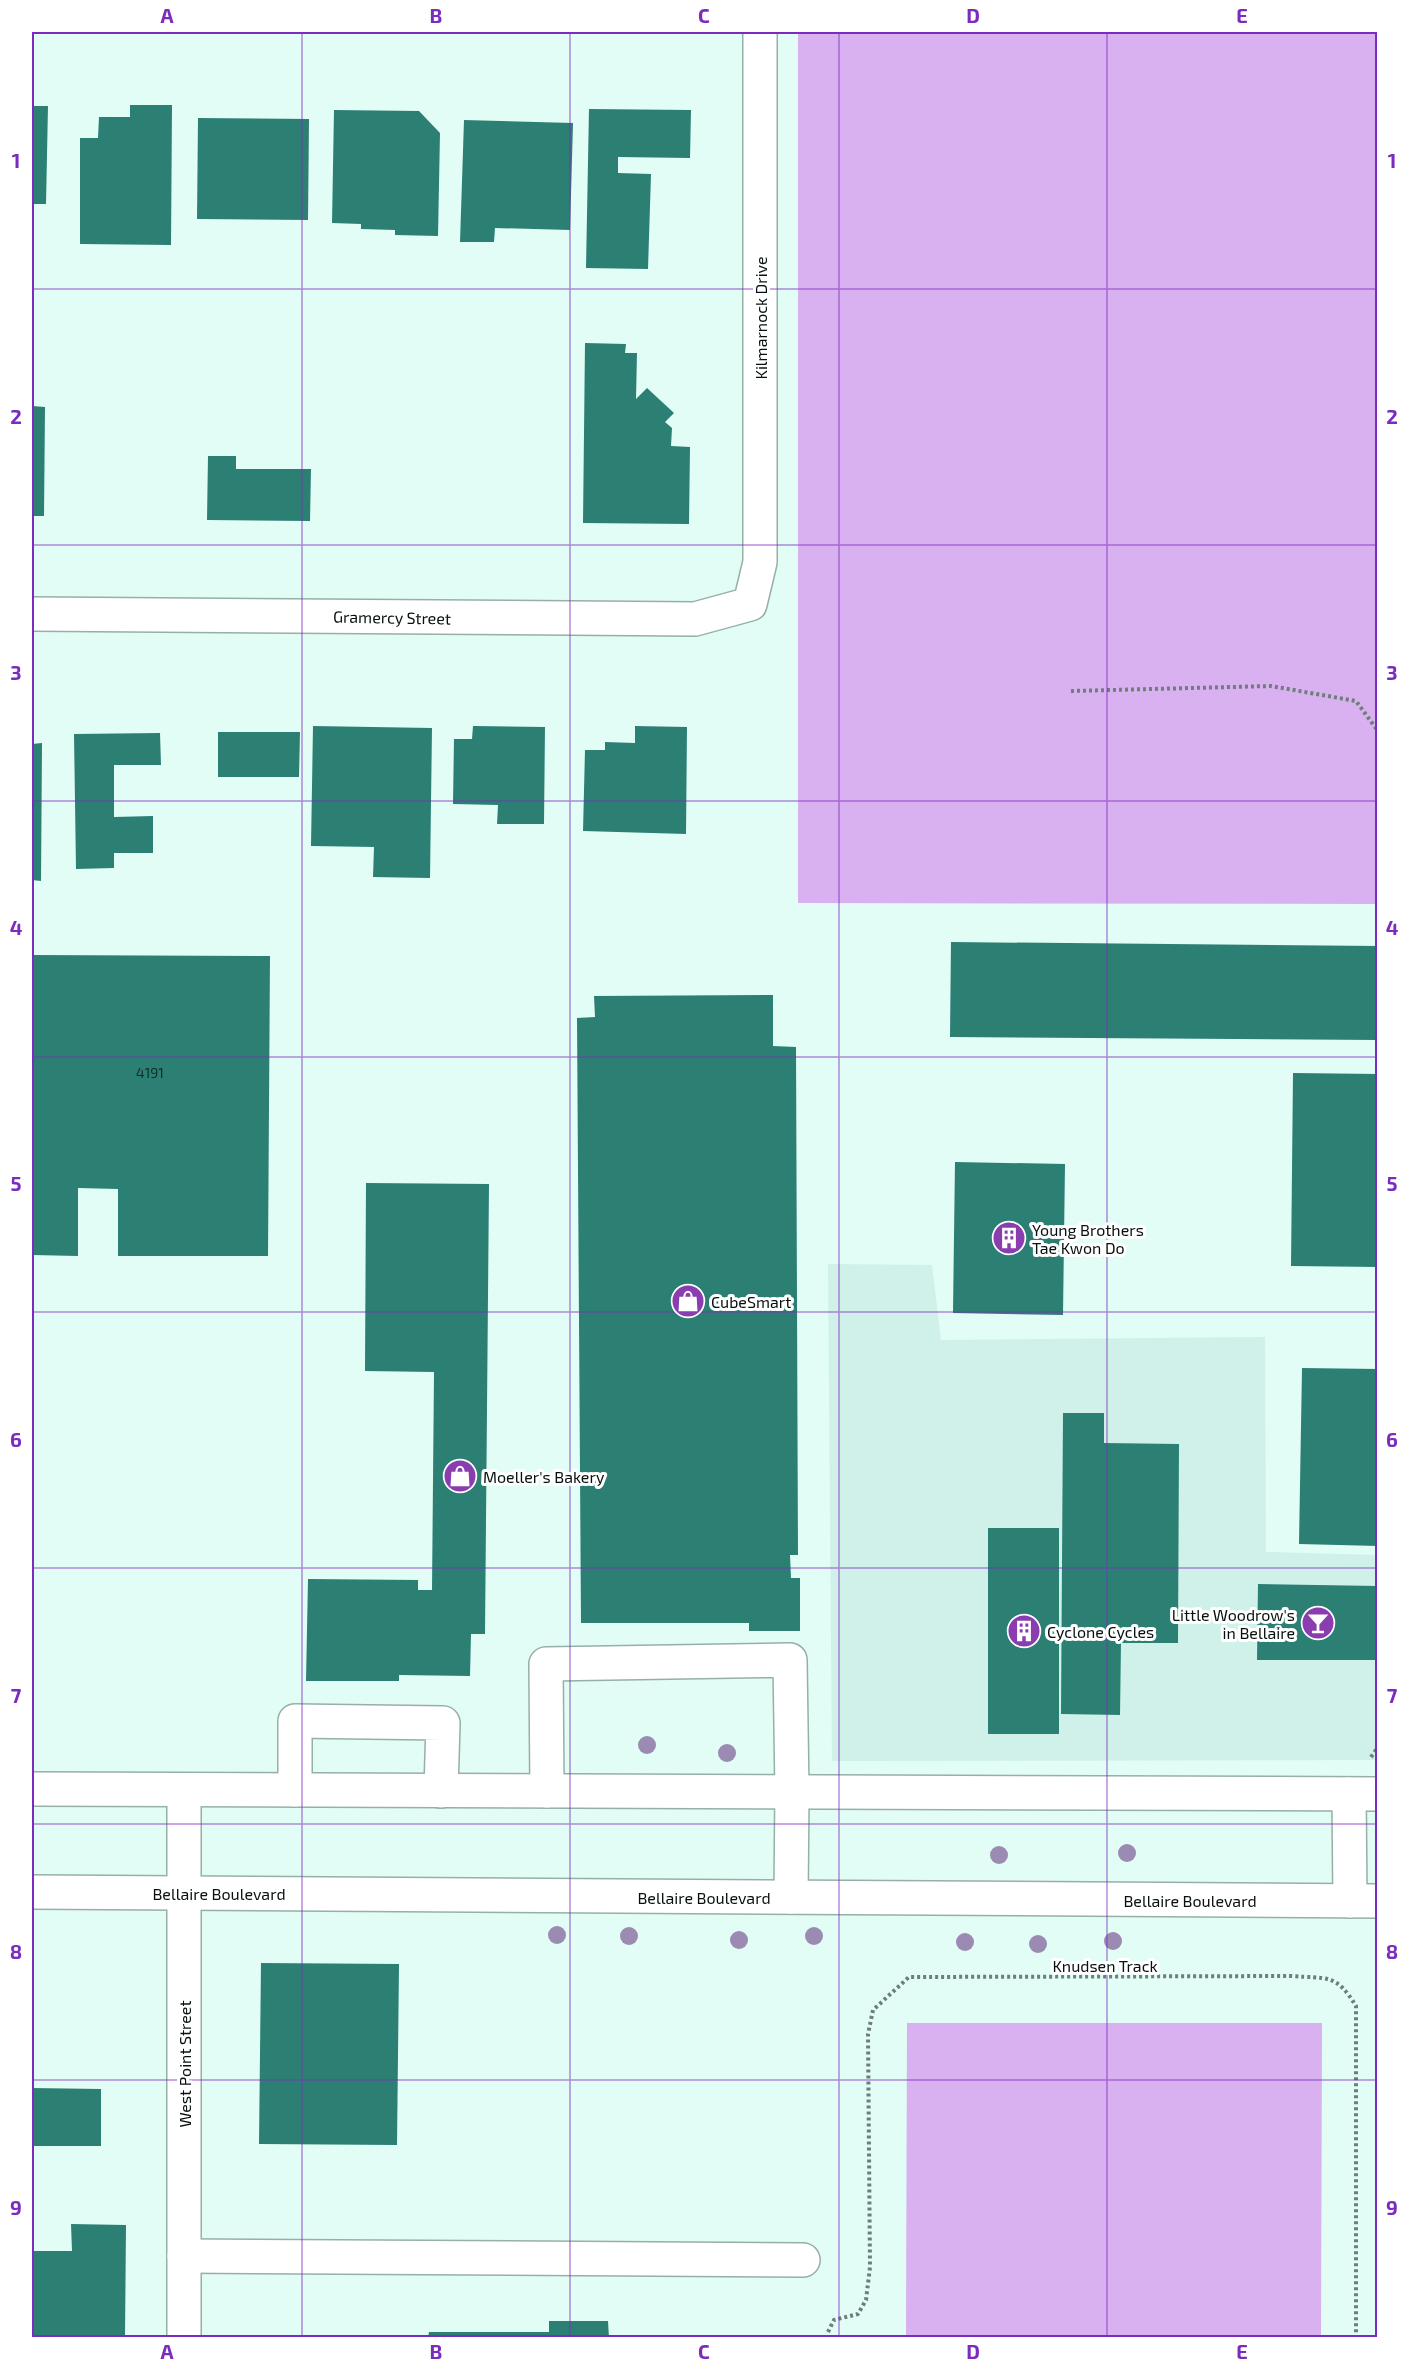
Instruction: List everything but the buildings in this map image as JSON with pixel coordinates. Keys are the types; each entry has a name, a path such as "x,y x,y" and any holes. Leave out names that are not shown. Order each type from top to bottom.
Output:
{"main road":[{"name":"Kilmarnock Drive","path":"750,604 760,562 760,32"},
{"name":"Gramercy Street","path":"32,614 695,620 750,604"},
{"path":"547,1791 546,1664 790,1660 791,1897"},
{"path":"295,1790 295,1721 443,1723 441,1791"},
{"path":"32,1789 1363,1794 1364,1901"},
{"name":"West Point Street","path":"184,1790 184,2337"},
{"name":"Bellaire Boulevard","path":"32,1892 1364,1901"},
{"path":"184,2256 803,2260"}],"path":[{"path":"1071,691 1271,686 1356,701 1377,731"},
{"name":"Knudsen Track","path":"828,2337 834,2320 858,2314 866,2300 870,2267 868,2034 873,2010 909,1977 1292,1976 1333,1980 1345,1987 1356,2006 1356,2337"}],"shaded area":[{"path":"798,32 1377,32 1377,904 798,903"},
{"path":"828,1264 932,1265 941,1340 1265,1337 1266,1552 1377,1555 1377,1760 832,1761"},
{"path":"907,2023 1322,2023 1321,2337 906,2337"}],"place":[{"name":"Young Brothers Tae Kwon Do","path":"1009,1238"},
{"name":"CubeSmart","path":"688,1301"},
{"name":"Moeller's Bakery","path":"460,1476"},
{"name":"Little Woodrow's in Bellaire","path":"1318,1623"},
{"name":"Cyclone Cycles","path":"1024,1631"}]}
